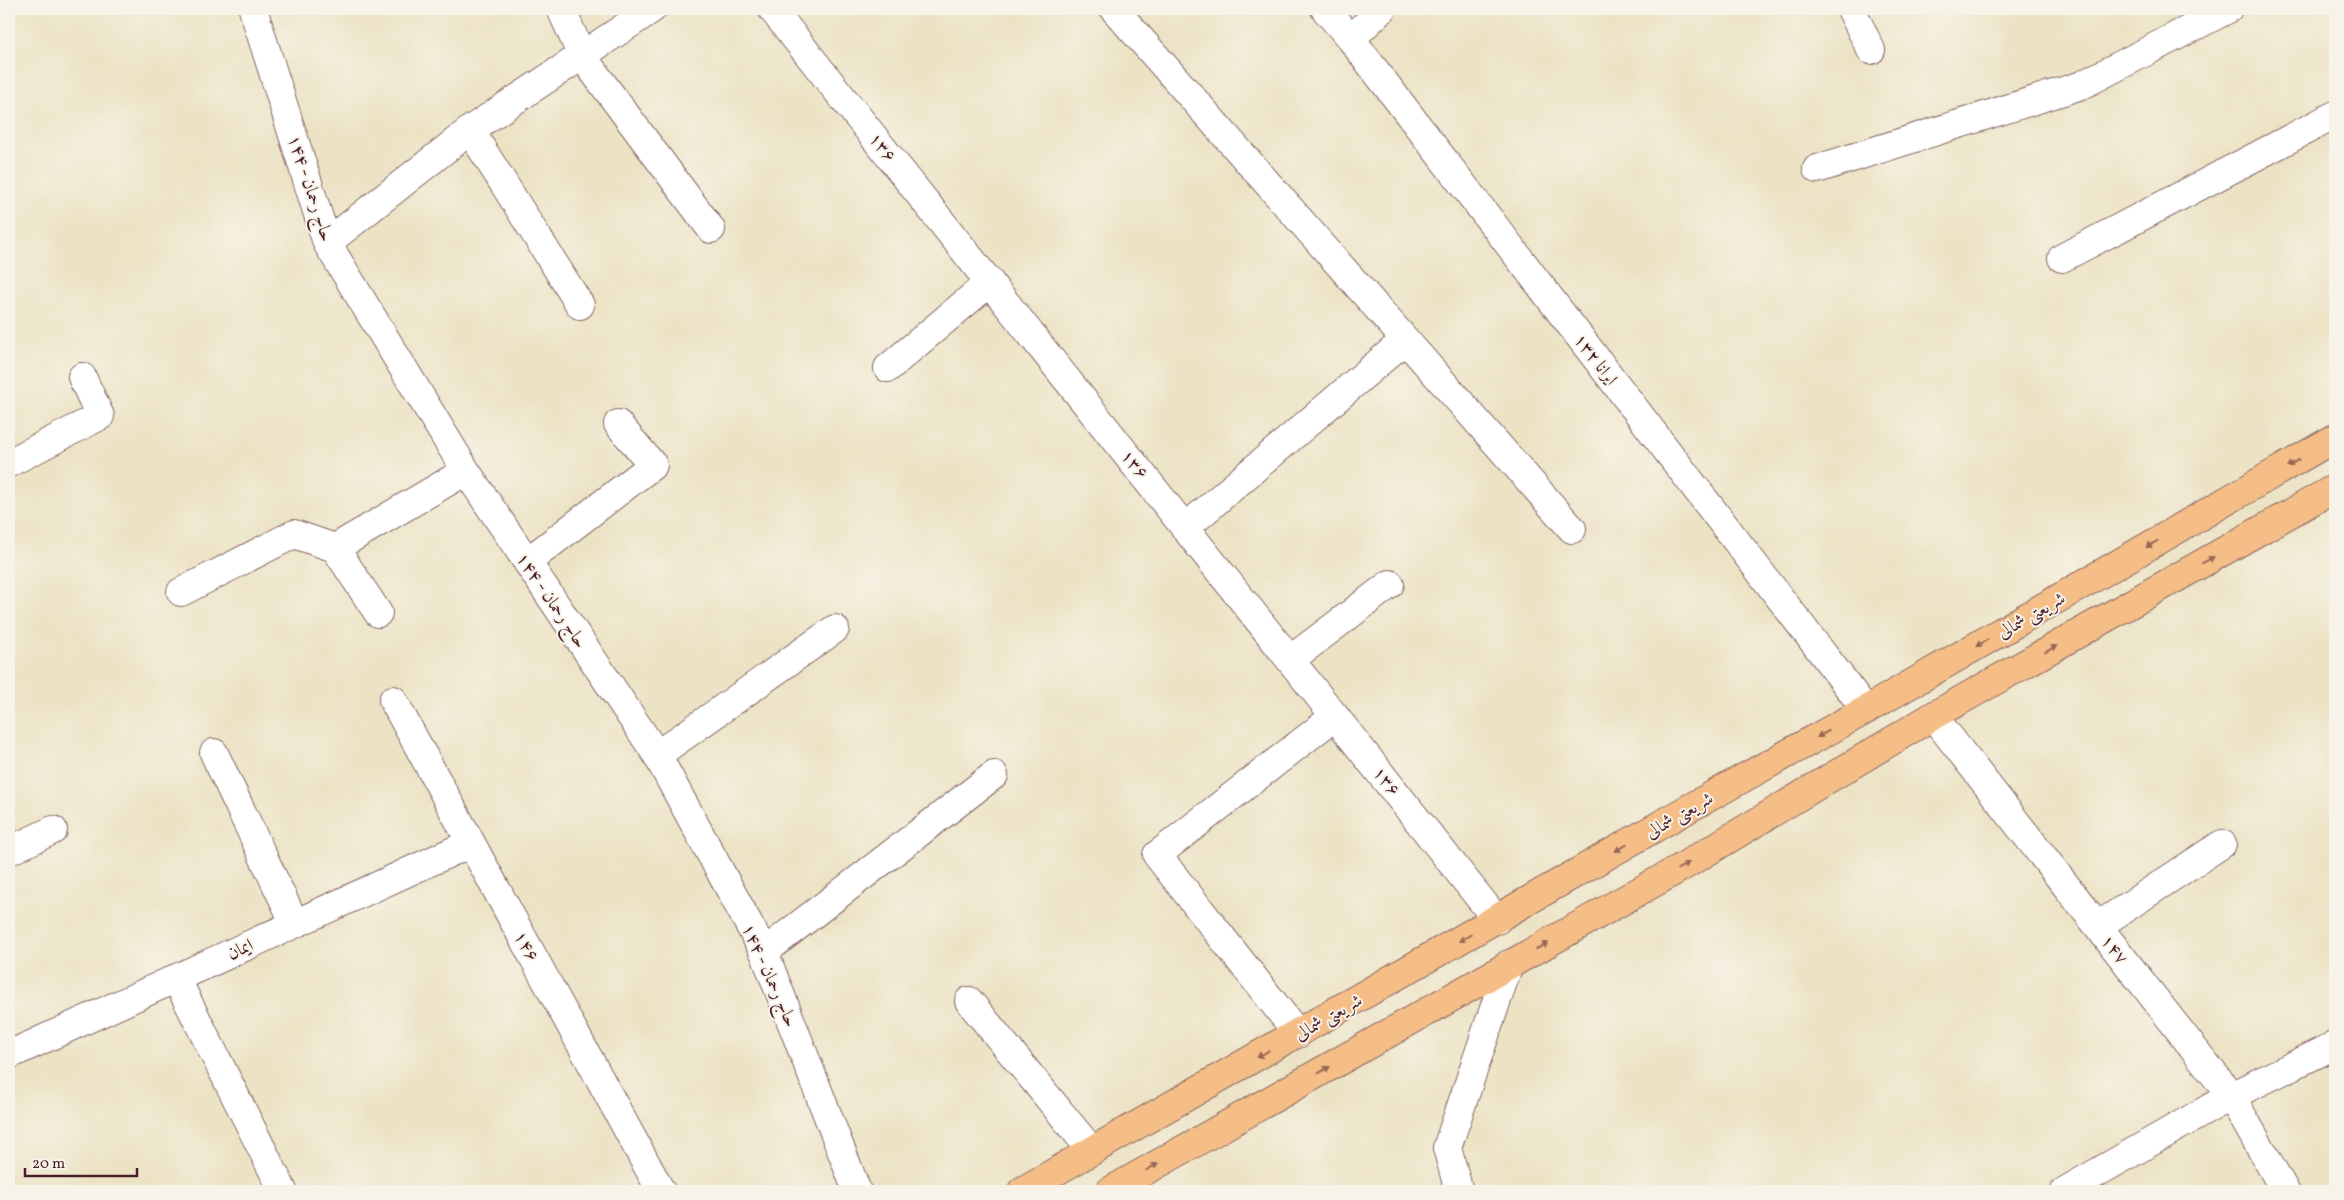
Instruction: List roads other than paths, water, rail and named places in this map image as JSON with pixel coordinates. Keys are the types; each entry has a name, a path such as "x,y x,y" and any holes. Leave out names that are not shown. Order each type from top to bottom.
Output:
{"main road":[{"name":"شریعتی شمالی","path":"1022,1191 1866,710 2335,438"},
{"path":"1110,1191 1682,867 1933,716 2334,493"}],"street":[{"name":"حاج رحمان - ۱۴۴","path":"254,9 327,243 466,470 657,756 764,952 858,1191"},
{"path":"561,9 582,56 711,229"},
{"path":"327,243 470,130 652,9"},
{"name":"۱۳۶","path":"772,9 1497,920"},
{"path":"1114,9 1572,529"},
{"name":"ایرانا ۱۳۲","path":"1325,9 1351,39 1866,710"},
{"path":"1351,39 1382,9"},
{"path":"1851,9 1871,50"},
{"path":"1817,170 2082,85 2226,9"},
{"path":"2062,258 2335,115"},
{"path":"470,130 580,304"},
{"path":"888,368 990,282"},
{"path":"1185,528 1405,340"},
{"path":"9,462 100,416 82,377"},
{"path":"527,562 653,465 618,424"},
{"path":"335,548 466,470"},
{"path":"181,592 294,534 335,548 378,613"},
{"path":"1290,660 1390,584"},
{"path":"657,756 835,629"},
{"name":"۱۴۶","path":"393,700 661,1191"},
{"path":"1298,1034 1157,855 1335,716"},
{"name":"۱۴۷","path":"1933,716 2231,1096 2284,1191"},
{"path":"214,753 296,924"},
{"path":"764,952 994,775"},
{"path":"9,851 53,830"},
{"name":"ایمان","path":"9,1055 471,843"},
{"path":"2098,926 2222,844"},
{"path":"1459,1191 1448,1148 1509,964"},
{"path":"176,978 283,1191"},
{"path":"969,1002 1092,1151"},
{"path":"2065,1191 2231,1096 2335,1045"}]}
